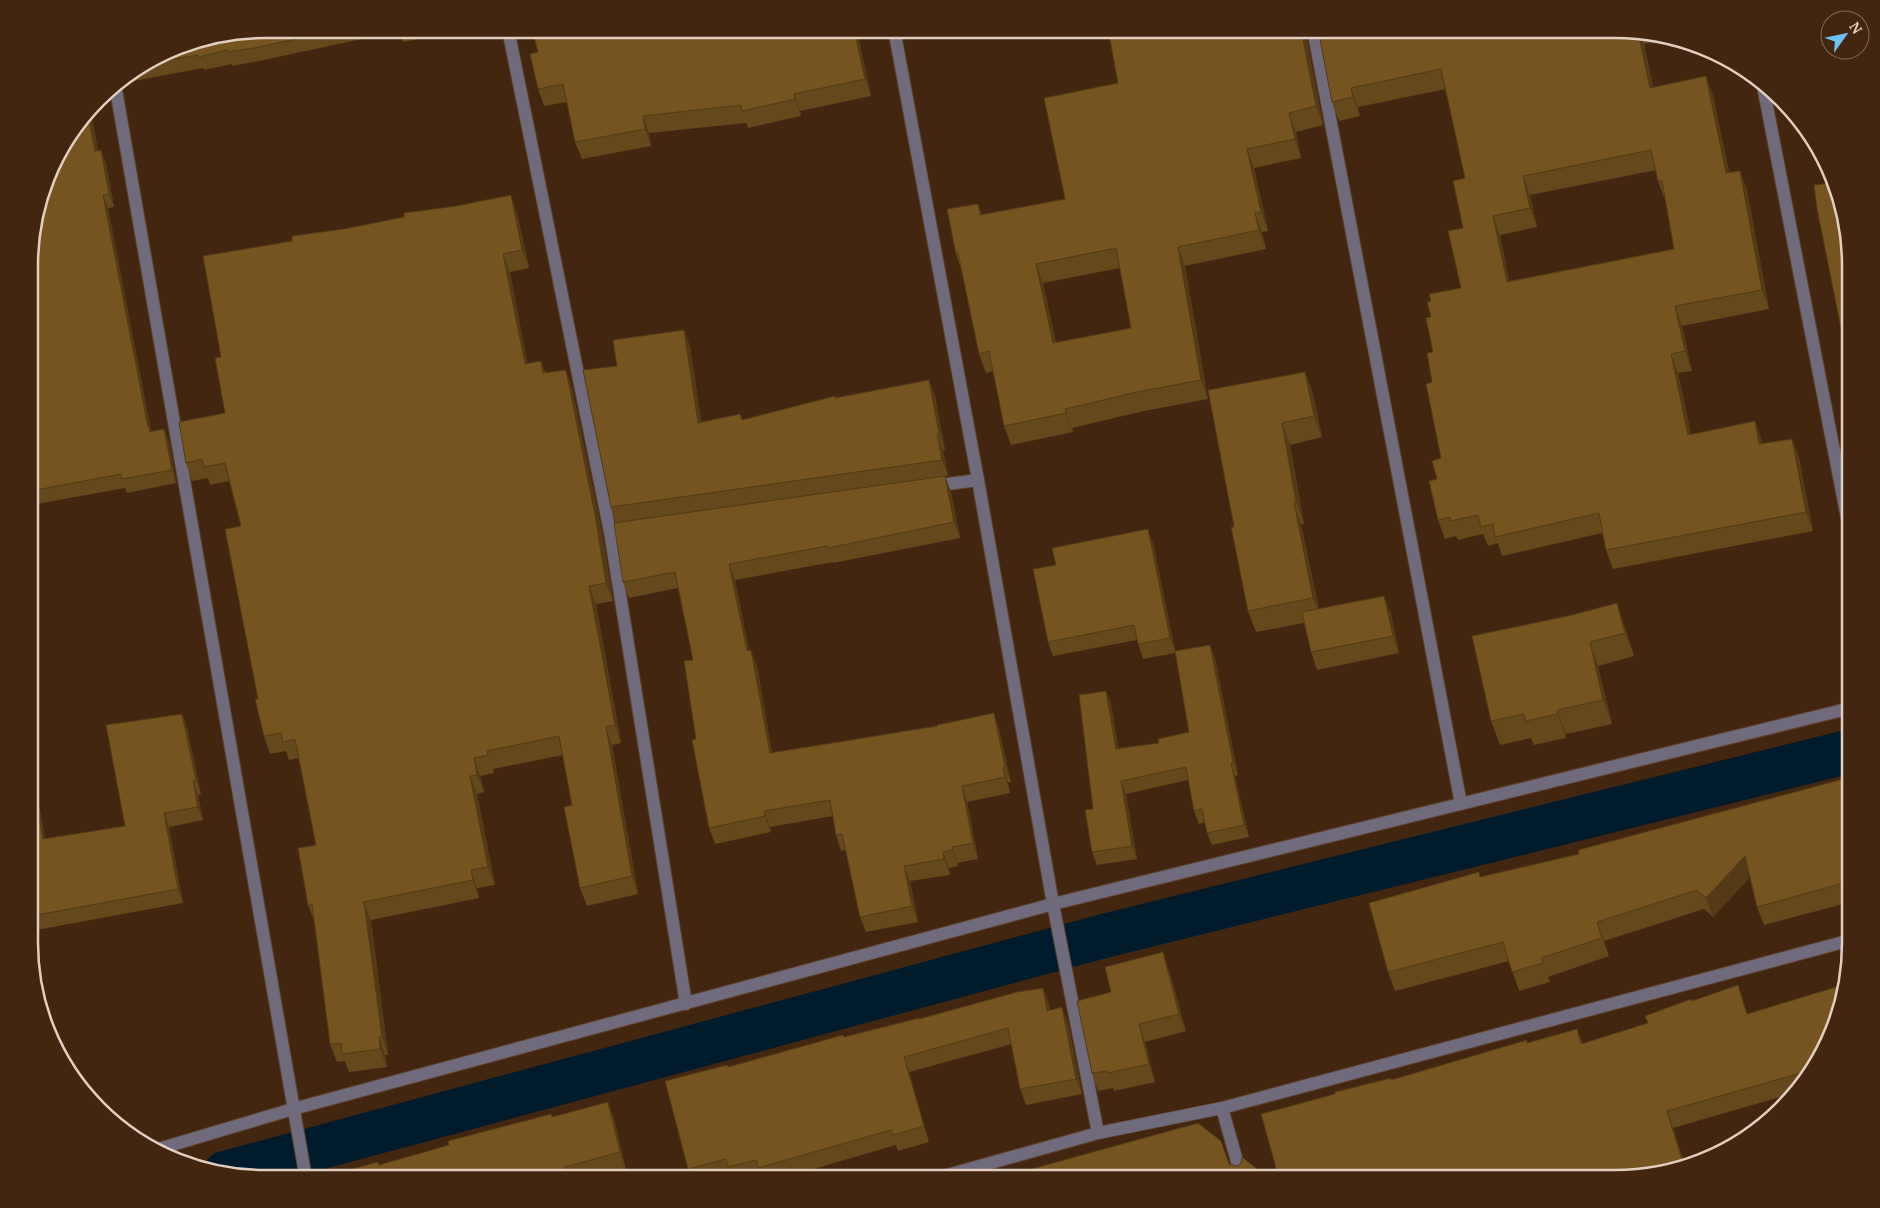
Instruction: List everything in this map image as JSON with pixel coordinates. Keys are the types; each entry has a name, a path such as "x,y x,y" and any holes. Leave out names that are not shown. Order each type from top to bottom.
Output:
{"street":[{"path":"510,38 615,531 686,1004"},
{"path":"896,38 978,480 1053,904 1098,1133"},
{"path":"1315,38 1461,804"},
{"path":"116,93 304,1170"},
{"path":"1764,94 1842,492"},
{"path":"920,488 978,480"},
{"path":"164,1147 293,1109 1053,904 1842,710"},
{"path":"965,1170 1098,1133 1222,1108 1842,942"},
{"path":"1222,1108 1239,1170"}],"building":[{"path":"301,38 254,48 227,52 227,50 199,57 198,55 165,61 205,45 235,39"},
{"path":"534,38 856,38 865,79 794,94 795,99 742,111 741,105 643,116 645,129 575,142 563,84 538,89 530,54 538,52"},
{"path":"1110,38 1303,38 1316,106 1289,113 1295,139 1247,149 1261,212 1255,213 1259,230 1178,247 1201,380 1137,392 1065,409 1066,413 1004,426 989,351 979,354 947,209 978,204 980,215 1065,199 1044,98 1118,83","holes":["1116,248 1131,328 1053,343 1036,264"]},
{"path":"1320,38 1639,39 1650,88 1706,76 1726,173 1740,171 1762,290 1675,306 1685,351 1671,354 1688,435 1755,421 1759,444 1792,439 1806,512 1606,550 1599,513 1495,537 1493,524 1481,527 1478,515 1451,521 1450,517 1438,520 1429,481 1437,479 1432,461 1441,458 1426,384 1432,382 1427,353 1433,352 1426,318 1431,317 1427,302 1431,301 1429,294 1461,288 1448,231 1463,228 1453,181 1465,178 1441,69 1351,88 1353,97 1332,102","holes":["1651,150 1658,181 1662,180 1674,249 1507,282 1493,216 1530,208 1523,176"]},
{"path":"89,120 95,151 101,150 109,194 103,195 148,427 150,432 164,429 172,470 122,479 121,474 38,490 39,235 45,205 55,177 68,151"},
{"path":"1827,183 1835,205 1841,235 1842,333 1817,209 1814,185"},
{"path":"511,195 522,250 503,254 525,364 541,361 543,373 566,370 595,515 606,583 589,586 615,725 606,727 632,876 580,888 564,807 572,805 559,736 487,751 488,755 474,758 477,775 470,776 488,867 471,870 473,880 364,902 382,1037 379,1037 380,1049 342,1054 341,1043 330,1044 312,904 308,905 298,848 316,845 295,739 283,742 281,733 264,736 255,699 258,699 225,529 241,526 225,463 204,467 202,459 186,463 179,422 225,413 215,358 221,357 203,256 292,241 292,236 344,229 404,217 404,213 456,206"},
{"path":"684,330 698,423 740,414 742,420 835,396 835,398 929,380 942,460 611,507 583,370 617,366 613,340"},
{"path":"1305,372 1314,416 1282,423 1296,502 1294,502 1313,598 1248,611 1231,527 1234,527 1208,390"},
{"path":"945,476 954,522 828,548 827,546 729,564 747,651 751,650 770,753 937,726 994,713 1005,766 1003,767 1005,777 962,786 973,843 952,847 952,850 943,852 944,859 904,866 912,906 860,917 842,834 836,835 830,800 764,811 765,816 709,828 692,740 696,739 684,661 693,660 675,572 623,582 614,523"},
{"path":"1148,529 1170,638 1138,644 1134,625 1048,642 1033,569 1056,565 1052,548"},
{"path":"1384,596 1393,636 1311,652 1302,612"},
{"path":"1617,603 1625,633 1590,642 1603,700 1557,710 1558,714 1526,721 1524,714 1491,721 1472,636 1572,615"},
{"path":"1210,645 1244,825 1207,833 1202,809 1194,811 1186,767 1121,781 1132,846 1092,852 1085,810 1093,809 1079,695 1106,691 1116,749 1159,743 1158,739 1189,732 1175,651"},
{"path":"182,714 196,780 193,781 198,807 164,813 178,889 38,915 38,812 43,839 125,826 106,725"},
{"path":"1842,779 1842,883 1757,907 1745,856 1706,898 1697,890 1597,922 1602,938 1541,958 1543,963 1512,972 1503,942 1388,972 1369,903 1479,872 1480,877 1579,854 1578,850"},
{"path":"1163,952 1179,1014 1139,1024 1149,1064 1108,1073 1107,1071 1092,1073 1077,1001 1111,992 1105,967"},
{"path":"1738,985 1747,1014 1838,986 1835,1003 1825,1031 1802,1073 1667,1111 1682,1160 1675,1163 1631,1170 1277,1170 1261,1114 1335,1094 1335,1092 1391,1078 1391,1080 1527,1040 1527,1043 1577,1029 1581,1044 1648,1023 1645,1016 1691,999 1692,1001"},
{"path":"1043,988 1047,1011 1062,1007 1076,1079 1020,1089 1008,1028 904,1057 924,1126 893,1135 891,1130 758,1168 756,1160 728,1167 726,1159 688,1169 665,1081 727,1065 728,1067 843,1035 844,1037 919,1019 1017,992"},
{"path":"608,1102 620,1152 565,1167 566,1170 348,1170 378,1162 379,1165 449,1145 448,1141 551,1114 552,1117"},
{"path":"1198,1123 1221,1141 1229,1164 1237,1166 1241,1163 1242,1157 1259,1170 1028,1170"}],"waterway":[{"path":"239,1169 1104,936 1842,753"}]}
